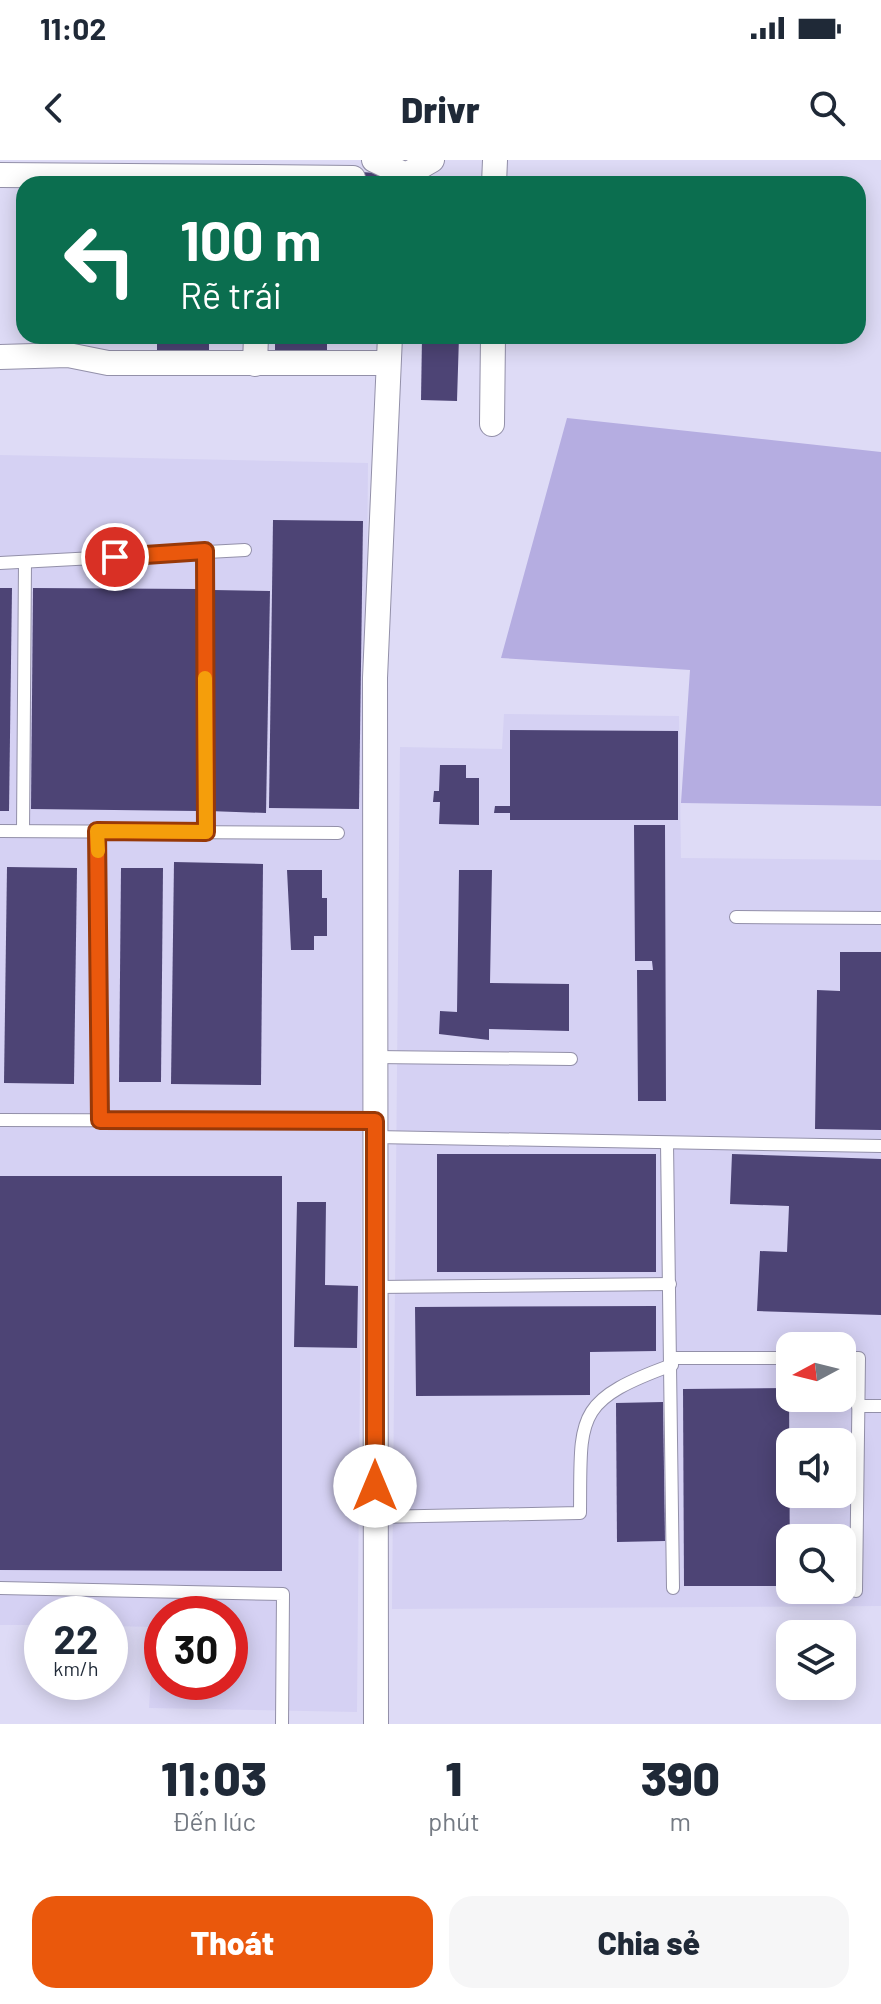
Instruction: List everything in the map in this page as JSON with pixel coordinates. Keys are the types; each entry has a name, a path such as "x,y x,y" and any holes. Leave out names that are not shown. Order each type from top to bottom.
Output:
{"street":[{"path":"374,160 399,176"},
{"path":"410,176 432,160"},
{"path":"0,175 52,176"},
{"path":"255,364 256,344"},
{"path":"376,1724 375,678 389,344"},
{"path":"492,424 493,344"},
{"path":"0,357 68,355 108,363 387,363"}],"lane":[{"path":"0,563 245,550"},
{"path":"205,551 206,832"},
{"path":"23,831 25,562"},
{"path":"0,831 338,833"},
{"path":"97,831 100,1120"},
{"path":"736,917 881,918"},
{"path":"375,1057 571,1059"},
{"path":"0,1120 375,1129 667,1143 881,1146"},
{"path":"667,1143 673,1588"},
{"path":"375,1287 670,1284"},
{"path":"375,1517 580,1513 581,1432 587,1414 607,1395 672,1361 776,1358"},
{"path":"856,1358 859,1358 856,1591"},
{"path":"858,1406 881,1406"},
{"path":"0,1588 283,1594 282,1724"}],"shaded area":[{"path":"567,418 881,452 881,806 681,803 690,670 501,658"},
{"path":"0,455 368,463 357,1712 149,1708 149,1700 248,1700 248,1596 144,1596 144,1627 128,1626 128,1596 24,1596 24,1625 0,1625"},
{"path":"504,714 679,716 681,858 881,860 881,1606 392,1609 400,747 502,749"}],"building":[{"path":"360,172 395,174 395,176 360,176"},
{"path":"157,344 209,344 209,352 157,352"},
{"path":"275,344 327,344 327,354 275,353"},
{"path":"422,344 459,344 457,401 421,400"},
{"path":"273,520 363,521 359,809 269,808"},
{"path":"0,588 12,588 9,811 0,811"},
{"path":"33,588 198,589 197,811 31,809"},
{"path":"213,590 270,591 266,813 209,811"},
{"path":"510,730 678,731 678,820 510,820 510,813 494,813 495,806 510,806"},
{"path":"440,765 466,765 466,778 479,778 479,825 439,824 440,802 433,802 434,791 439,791"},
{"path":"634,825 665,825 666,1101 638,1101 637,970 653,970 652,961 635,961"},
{"path":"174,862 263,864 261,1085 171,1084"},
{"path":"7,867 77,868 74,1084 4,1083"},
{"path":"121,868 163,868 161,1082 119,1082"},
{"path":"287,870 322,870 322,898 327,898 327,936 314,936 314,950 291,950"},
{"path":"459,870 492,870 490,983 569,984 569,1031 489,1029 489,1040 439,1034 440,1011 457,1012"},
{"path":"840,952 881,952 881,1130 815,1129 817,990 840,991"},
{"path":"437,1154 656,1154 656,1272 437,1272"},
{"path":"732,1154 881,1159 881,1315 757,1311 760,1251 787,1252 789,1206 730,1204"},
{"path":"0,1176 282,1176 282,1571 0,1570"},
{"path":"297,1202 326,1202 325,1285 358,1286 357,1348 294,1347"},
{"path":"656,1306 656,1351 590,1352 590,1395 416,1396 415,1307"},
{"path":"776,1388 776,1412 789,1412 789,1428 776,1428 776,1508 790,1508 790,1524 776,1524 776,1586 684,1586 683,1389"},
{"path":"663,1402 665,1541 617,1542 616,1403"}],"slow traffic":[{"path":"98,851 97,831 206,832 205,678"}],"route":[{"path":"115,557 205,551 206,832 97,831 100,1120 375,1121 375,1486"}]}
